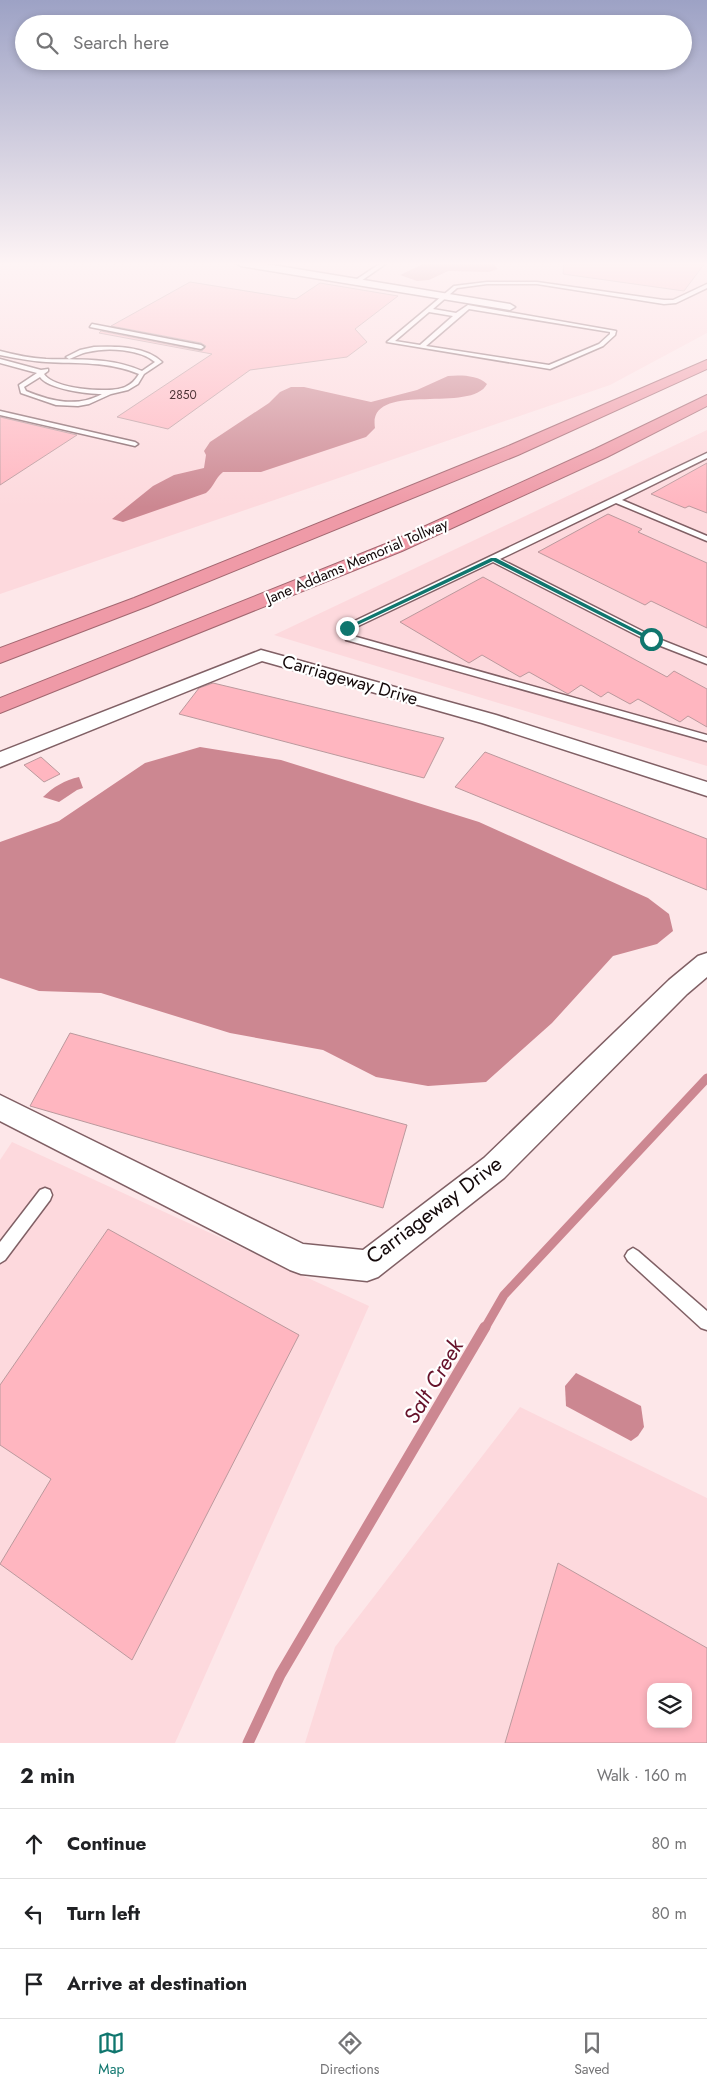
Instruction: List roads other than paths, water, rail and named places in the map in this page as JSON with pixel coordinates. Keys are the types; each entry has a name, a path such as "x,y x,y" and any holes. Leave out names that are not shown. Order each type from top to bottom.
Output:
{"highway":[{"path":"0,656 150,598 512,451 705,363"},
{"name":"Jane Addams Memorial Tollway","path":"0,706 395,547 601,453 707,400"}],"street":[{"name":"Carriageway Drive","path":"0,760 261,655 489,719 707,790"},
{"name":"Carriageway Drive","path":"0,1107 301,1259 367,1266 494,1168 678,987 707,963"}],"lane":[{"path":"193,344 202,346"},
{"path":"408,344 550,367 602,344"},
{"path":"0,361 41,373 45,380 60,387 111,392 128,388 140,380 142,373 160,362 156,357 98,348 87,350 65,360 41,373 21,386 23,392 65,404 96,402 111,392"},
{"path":"0,353 30,359 102,360 120,364 142,373"},
{"path":"0,413 135,444"},
{"path":"707,455 347,628 349,638 707,738"},
{"path":"616,500 707,538"},
{"path":"494,559 651,639 707,661"},
{"path":"0,1255 45,1195"},
{"path":"633,1256 707,1322"}],"waterway":[{"name":"Salt Creek","path":"485,1328 504,1295 707,1078"},
{"name":"Salt Creek","path":"248,1743 280,1675 485,1327"}]}
